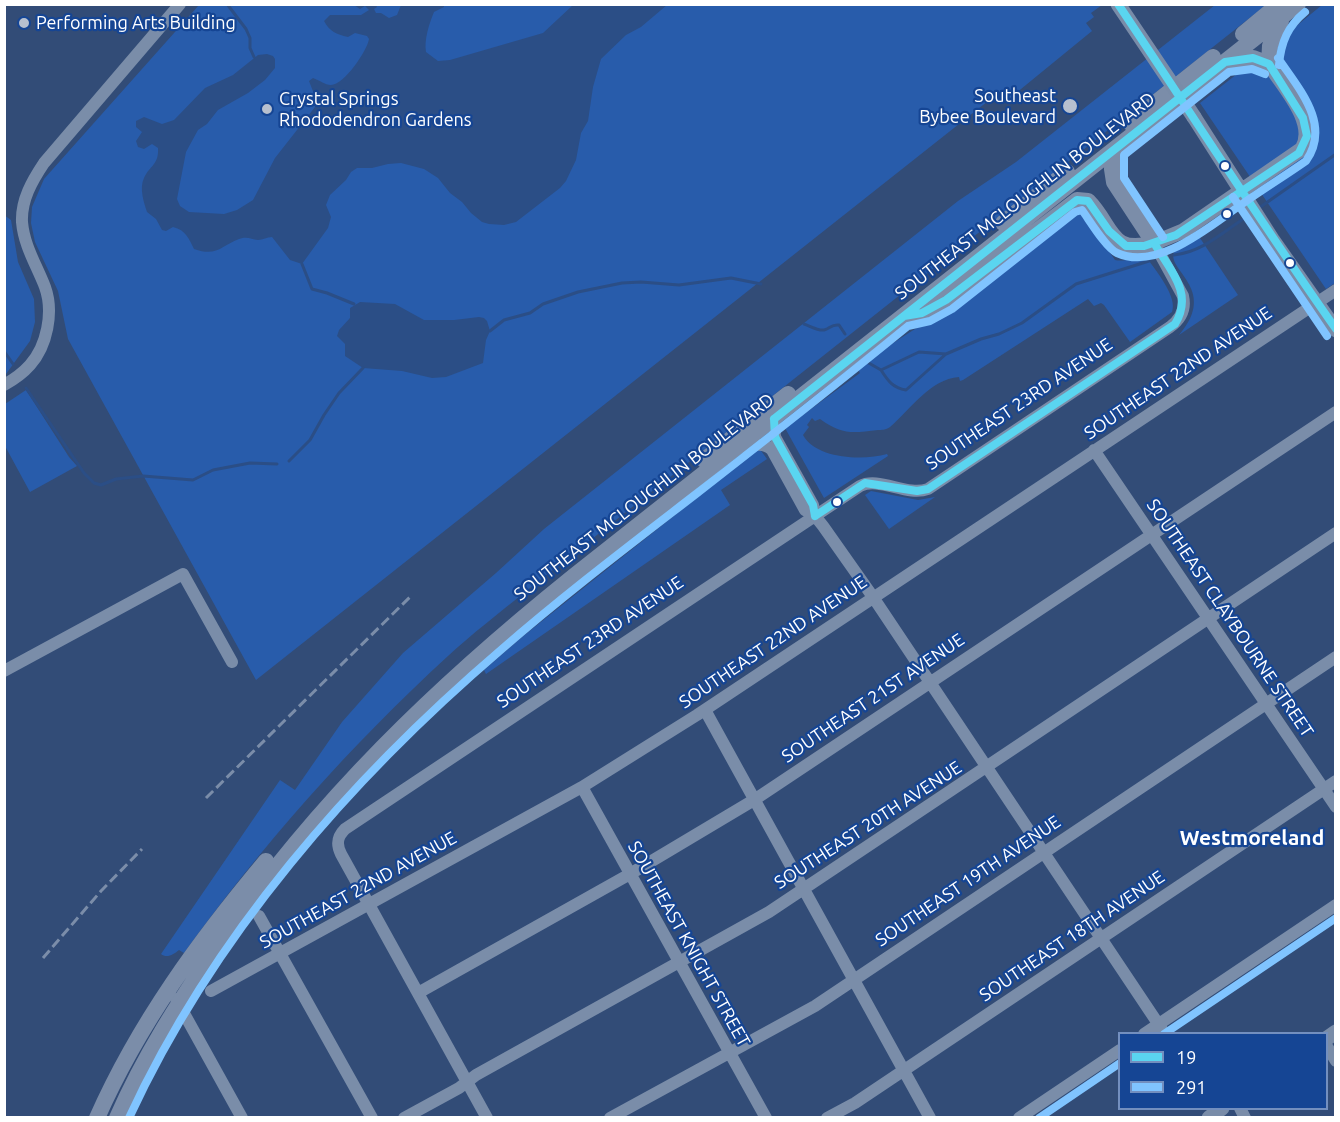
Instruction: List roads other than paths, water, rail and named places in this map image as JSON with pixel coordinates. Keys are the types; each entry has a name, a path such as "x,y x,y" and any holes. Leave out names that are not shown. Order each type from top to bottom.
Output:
{"highway":[{"name":"SOUTHEAST MCLOUGHLIN BOULEVARD","path":"98,1118 128,1056 170,987 222,912 346,770 424,691 503,620 856,348 1281,11 1298,4"},
{"name":"SOUTHEAST MCLOUGHLIN BOULEVARD","path":"117,1118 146,1059 218,945 277,864 330,802 400,728 520,619 774,420 856,348 904,316 1225,62 1281,11"},
{"path":"1225,62 1253,58 1269,64 1270,45 1281,11"},
{"path":"904,316 917,316 928,312 946,300 1077,200 1088,201 1109,231 1126,246 1135,247 1154,243 1114,182 1112,169 1114,150"}],"main road":[{"path":"1118,4 1335,330"},
{"path":"1154,243 1183,231 1299,153 1307,139 1306,126 1269,64"}],"street":[{"path":"9,383 37,356 42,345 49,309 46,290 24,236 23,210 28,190 44,163 180,4"},
{"name":"SOUTHEAST 23RD AVENUE","path":"369,904 341,854 337,841 341,833 354,822 866,483 917,491 928,489 1175,324 1184,308 1183,296 1154,243"},
{"name":"SOUTHEAST 22ND AVENUE","path":"211,991 582,787 705,710 1335,290"},
{"name":"SOUTHEAST 21ST AVENUE","path":"418,993 630,874 754,800 1335,412"},
{"path":"774,420 775,436 813,505 816,516 873,597 1162,1029 1335,905"},
{"path":"738,448 762,444 768,446 805,510 816,516"},
{"name":"SOUTHEAST CLAYBOURNE STREET","path":"1094,450 1335,807"},
{"name":"SOUTHEAST 20TH AVENUE","path":"404,1118 678,961 735,932 804,889 1335,533"},
{"path":"4,671 183,574 232,662"},
{"name":"SOUTHEAST 19TH AVENUE","path":"610,1118 728,1052 802,1014 1335,657"},
{"path":"705,710 930,1118"},
{"name":"SOUTHEAST 18TH AVENUE","path":"827,1118 855,1103 1335,781"},
{"name":"SOUTHEAST KNIGHT STREET","path":"582,787 766,1118"},
{"path":"369,904 487,1118"},
{"path":"260,916 372,1118"},
{"path":"170,987 242,1118"},
{"path":"1019,1118 1118,1051"}],"waterway":[{"path":"227,4 246,29 254,57"},
{"path":"1259,208 1336,154"},
{"path":"1174,255 1205,245 1251,214"},
{"path":"867,362 881,370 919,352 946,354 1022,323 1076,284 1149,261"},
{"path":"302,264 312,289 354,304"},
{"path":"490,331 504,320 530,313 543,304 578,292 622,283 679,285 731,278 761,284"},
{"path":"804,324 822,330 839,325 845,334"},
{"path":"4,351 13,364"},
{"path":"881,370 891,383 906,390 946,354"},
{"path":"289,461 310,440 339,393 363,368"},
{"path":"26,388 84,473 94,483 101,485 116,479 143,476 193,480 213,470 250,463 277,464"}],"railway":[{"path":"206,798 412,595"},
{"path":"43,958 101,891 142,849"}],"place":[{"name":"Performing Arts Building","path":"24,23"},
{"name":"Southeast Bybee Boulevard","path":"1070,106"},
{"name":"Crystal Springs Rhododendron Gardens","path":"267,109"}],"district":[{"name":"Westmoreland","path":"1252,838"}]}
